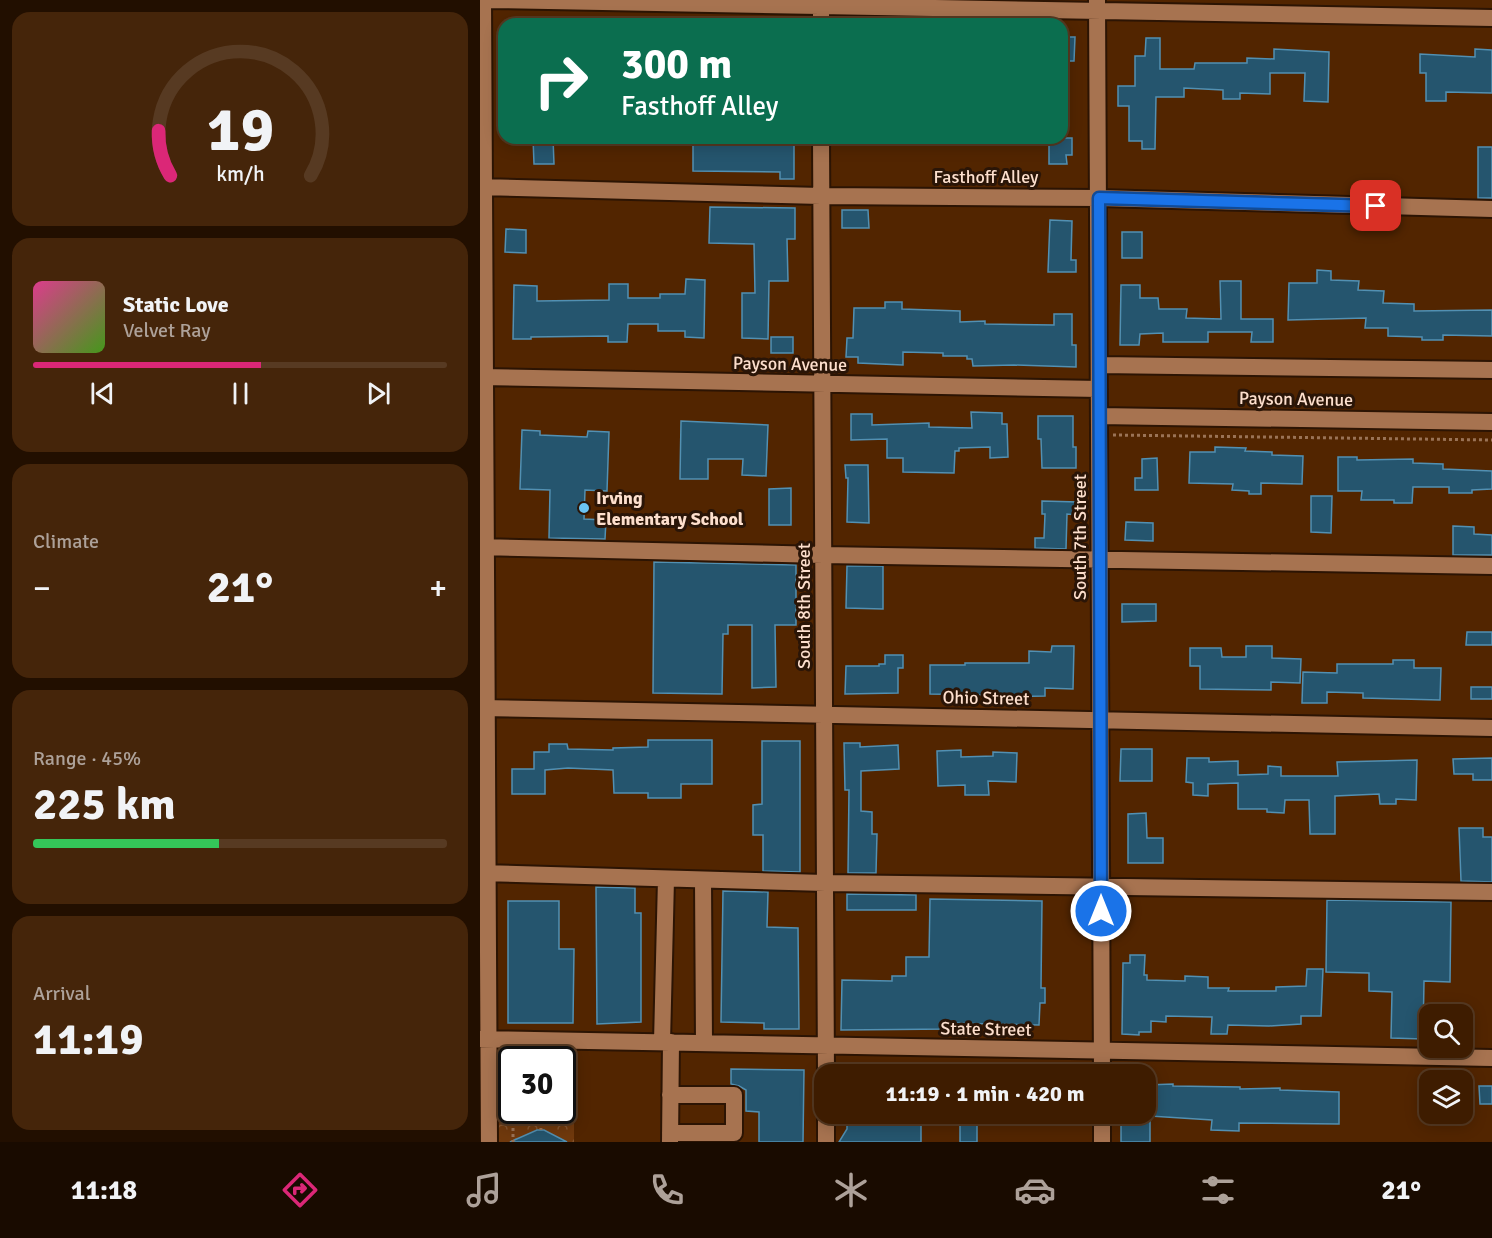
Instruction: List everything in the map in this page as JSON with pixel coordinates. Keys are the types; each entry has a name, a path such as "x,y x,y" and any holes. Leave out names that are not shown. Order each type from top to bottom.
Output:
{"street":[{"path":"483,0 484,1039 489,1142"},
{"path":"490,0 1097,6 1492,18"},
{"name":"South 7th Street","path":"1097,6 1102,1064"},
{"name":"South 8th Street","path":"821,144 826,1064"},
{"name":"Fasthoff Alley","path":"482,187 821,196 1099,198 1492,209"},
{"name":"Payson Avenue","path":"1099,365 1492,369"},
{"name":"Payson Avenue","path":"482,377 1099,389"},
{"name":"Payson Avenue","path":"1099,416 1492,422"},
{"path":"483,547 1492,566"},
{"name":"Ohio Street","path":"483,708 1492,728"},
{"path":"484,873 825,883 1492,892"},
{"path":"666,879 670,1137 734,1133 734,1095 670,1095"},
{"path":"703,880 704,1043"},
{"name":"State Street","path":"484,1039 1492,1058"},
{"path":"826,1124 826,1142"},
{"path":"1102,1124 1102,1142"}],"path":[{"path":"1099,434 1492,440"},
{"path":"513,1124 513,1142"},
{"path":"541,1124 541,1130"}],"green space":[{"path":"498,1051 498,1124 574,1124 574,1142 497,1142"}],"building":[{"path":"1068,37 1075,37 1074,61 1068,61"},
{"path":"1146,38 1160,38 1160,69 1194,69 1195,63 1247,63 1247,58 1274,59 1274,49 1329,52 1328,102 1304,101 1305,73 1270,73 1270,94 1240,93 1240,99 1223,99 1223,90 1184,88 1184,97 1156,97 1155,149 1142,149 1142,141 1129,141 1129,106 1118,106 1118,86 1135,86 1135,56 1145,56"},
{"path":"1475,49 1492,50 1492,93 1446,92 1446,101 1426,101 1426,73 1420,73 1420,54 1475,57"},
{"path":"1068,138 1072,138 1072,155 1066,155 1067,164 1049,164 1049,144 1068,144"},
{"path":"533,144 553,144 554,164 534,164"},
{"path":"693,144 794,144 794,179 780,179 780,172 693,171"},
{"path":"1478,147 1492,147 1492,198 1478,198"},
{"path":"710,207 795,208 795,239 787,239 788,281 769,281 768,339 742,338 742,293 755,293 754,244 709,243"},
{"path":"842,210 868,210 869,228 842,228"},
{"path":"1050,220 1072,221 1071,260 1076,260 1076,272 1048,272"},
{"path":"506,229 526,230 526,253 505,252"},
{"path":"1122,232 1142,232 1142,258 1122,258"},
{"path":"1317,270 1331,271 1331,280 1359,281 1358,290 1384,291 1383,303 1414,304 1414,311 1492,310 1492,336 1443,335 1443,340 1422,340 1422,337 1388,336 1388,328 1365,328 1366,318 1288,320 1289,283 1317,283"},
{"path":"686,279 705,280 704,338 685,337 685,331 658,331 658,324 628,324 627,342 608,342 608,336 513,339 514,285 537,286 537,301 609,300 609,284 628,284 628,298 660,298 660,294 685,294"},
{"path":"1220,281 1241,281 1241,319 1273,319 1273,342 1251,342 1252,332 1208,332 1208,342 1163,342 1163,333 1140,334 1139,345 1120,345 1121,285 1140,285 1140,298 1158,298 1159,309 1187,309 1186,318 1221,319"},
{"path":"885,302 902,302 902,309 960,311 960,322 985,321 985,324 1054,325 1054,314 1072,314 1072,345 1076,345 1076,367 973,366 972,359 967,359 967,356 943,356 943,353 903,352 903,365 858,363 858,357 846,357 847,338 853,338 854,308 885,308"},
{"path":"771,337 793,337 793,353 771,353"},
{"path":"971,412 1002,413 1002,424 1007,424 1008,457 990,458 990,447 959,448 959,451 955,451 954,473 903,472 903,458 887,458 887,439 851,440 851,414 872,414 872,425 929,423 929,427 972,428"},
{"path":"1038,416 1073,416 1076,468 1042,468"},
{"path":"681,421 768,425 766,476 742,475 743,459 708,459 708,479 680,479"},
{"path":"522,430 540,431 540,435 587,437 588,431 609,432 607,491 585,490 584,519 606,520 605,539 549,538 550,490 520,489"},
{"path":"1215,447 1246,448 1245,451 1272,452 1272,455 1303,456 1302,484 1261,483 1261,494 1249,494 1249,491 1232,490 1233,484 1189,483 1190,452 1215,452"},
{"path":"1338,457 1357,457 1357,460 1413,459 1413,463 1443,464 1443,469 1492,471 1492,489 1472,490 1472,493 1449,493 1449,487 1413,487 1412,503 1394,503 1394,500 1361,500 1362,491 1338,491"},
{"path":"1157,458 1158,490 1135,490 1135,478 1142,478 1142,459"},
{"path":"845,465 868,465 869,523 847,522 848,478 846,478"},
{"path":"791,488 791,525 769,525 769,489"},
{"path":"1311,496 1332,496 1331,533 1311,532"},
{"path":"1042,501 1078,502 1077,515 1067,514 1066,549 1035,548 1035,538 1044,538 1045,514 1042,514"},
{"path":"1126,522 1153,523 1153,541 1125,540"},
{"path":"1453,526 1474,527 1474,534 1492,535 1492,555 1453,555"},
{"path":"654,562 796,565 796,625 775,625 776,687 752,688 752,625 728,625 728,634 723,634 722,694 653,693"},
{"path":"847,566 883,566 883,609 846,608"},
{"path":"1122,604 1156,604 1156,621 1122,622"},
{"path":"1467,632 1492,632 1492,645 1466,645"},
{"path":"1052,646 1074,646 1073,689 1045,688 1045,696 995,697 995,695 930,694 930,665 1029,663 1029,651 1051,652"},
{"path":"1246,646 1272,646 1272,658 1301,659 1300,683 1271,682 1271,690 1200,689 1200,666 1190,666 1190,648 1221,648 1222,657 1246,657"},
{"path":"885,655 903,655 903,668 898,668 898,693 845,694 846,666 879,666 879,664 885,664"},
{"path":"1393,660 1414,660 1414,668 1441,668 1440,700 1363,698 1363,693 1327,692 1327,703 1302,703 1303,672 1337,673 1337,664 1393,664"},
{"path":"1471,687 1492,687 1492,699 1471,699"},
{"path":"648,740 712,740 712,784 681,784 681,798 648,798 648,793 614,793 613,770 568,768 545,770 545,794 512,794 512,769 534,769 534,752 549,752 549,744 567,744 568,749 613,750 613,748 648,747"},
{"path":"762,741 800,741 800,872 763,871 763,835 753,835 753,805 762,804"},
{"path":"844,743 860,743 860,747 898,745 899,769 861,771 861,811 872,812 872,834 877,834 876,873 848,873 849,790 845,790"},
{"path":"1121,749 1152,749 1152,781 1120,781"},
{"path":"961,750 961,757 993,756 993,752 1017,753 1016,782 988,781 989,795 965,795 965,785 938,786 937,751"},
{"path":"1187,758 1209,758 1209,762 1238,761 1238,775 1268,774 1268,766 1281,767 1281,776 1338,776 1337,762 1417,760 1416,800 1396,799 1396,804 1380,804 1379,794 1335,796 1335,834 1310,834 1309,800 1285,800 1284,813 1267,812 1267,809 1238,809 1238,783 1208,784 1208,796 1193,795 1193,783 1186,782"},
{"path":"1492,758 1492,780 1473,780 1473,774 1454,774 1453,759"},
{"path":"1146,813 1147,838 1163,838 1163,863 1128,863 1128,814"},
{"path":"1459,828 1483,828 1483,837 1492,837 1492,882 1461,881"},
{"path":"596,887 635,888 635,913 641,913 641,1022 597,1024"},
{"path":"723,891 768,892 767,927 798,928 799,1029 764,1029 764,1023 721,1022"},
{"path":"847,894 916,895 916,910 847,910"},
{"path":"930,899 1042,901 1041,988 1045,988 1045,1003 1040,1003 1039,1025 950,1023 950,1029 841,1030 842,980 892,981 892,976 906,976 906,957 929,957"},
{"path":"1327,900 1451,902 1450,982 1424,981 1424,1004 1419,1004 1419,1039 1391,1038 1392,992 1369,991 1369,973 1326,972"},
{"path":"508,901 559,901 559,949 574,949 573,1023 508,1023"},
{"path":"1130,955 1145,955 1144,975 1147,975 1147,980 1185,981 1185,976 1208,977 1208,988 1229,988 1228,991 1276,991 1276,987 1306,986 1307,969 1323,969 1321,1016 1301,1016 1301,1024 1228,1025 1227,1034 1211,1034 1212,1017 1166,1016 1166,1022 1151,1021 1151,1032 1139,1032 1139,1035 1122,1034 1123,963 1130,963"},
{"path":"731,1069 804,1070 803,1142 759,1142 759,1112 746,1111 746,1090 731,1084"},
{"path":"1156,1085 1339,1092 1339,1124 1239,1123 1239,1131 1211,1130 1212,1120 1156,1116"},
{"path":"1479,1086 1492,1086 1492,1104 1480,1104"},
{"path":"847,1124 921,1124 921,1142 839,1142 847,1129"},
{"path":"960,1124 977,1124 977,1142 960,1142"},
{"path":"1121,1124 1150,1124 1150,1142 1121,1142"},
{"path":"537,1130 544,1130 567,1142 510,1142"}],"place":[{"name":"Irving Elementary School","path":"584,508"}],"route":[{"path":"1101,911 1099,198 1376,206"}]}
